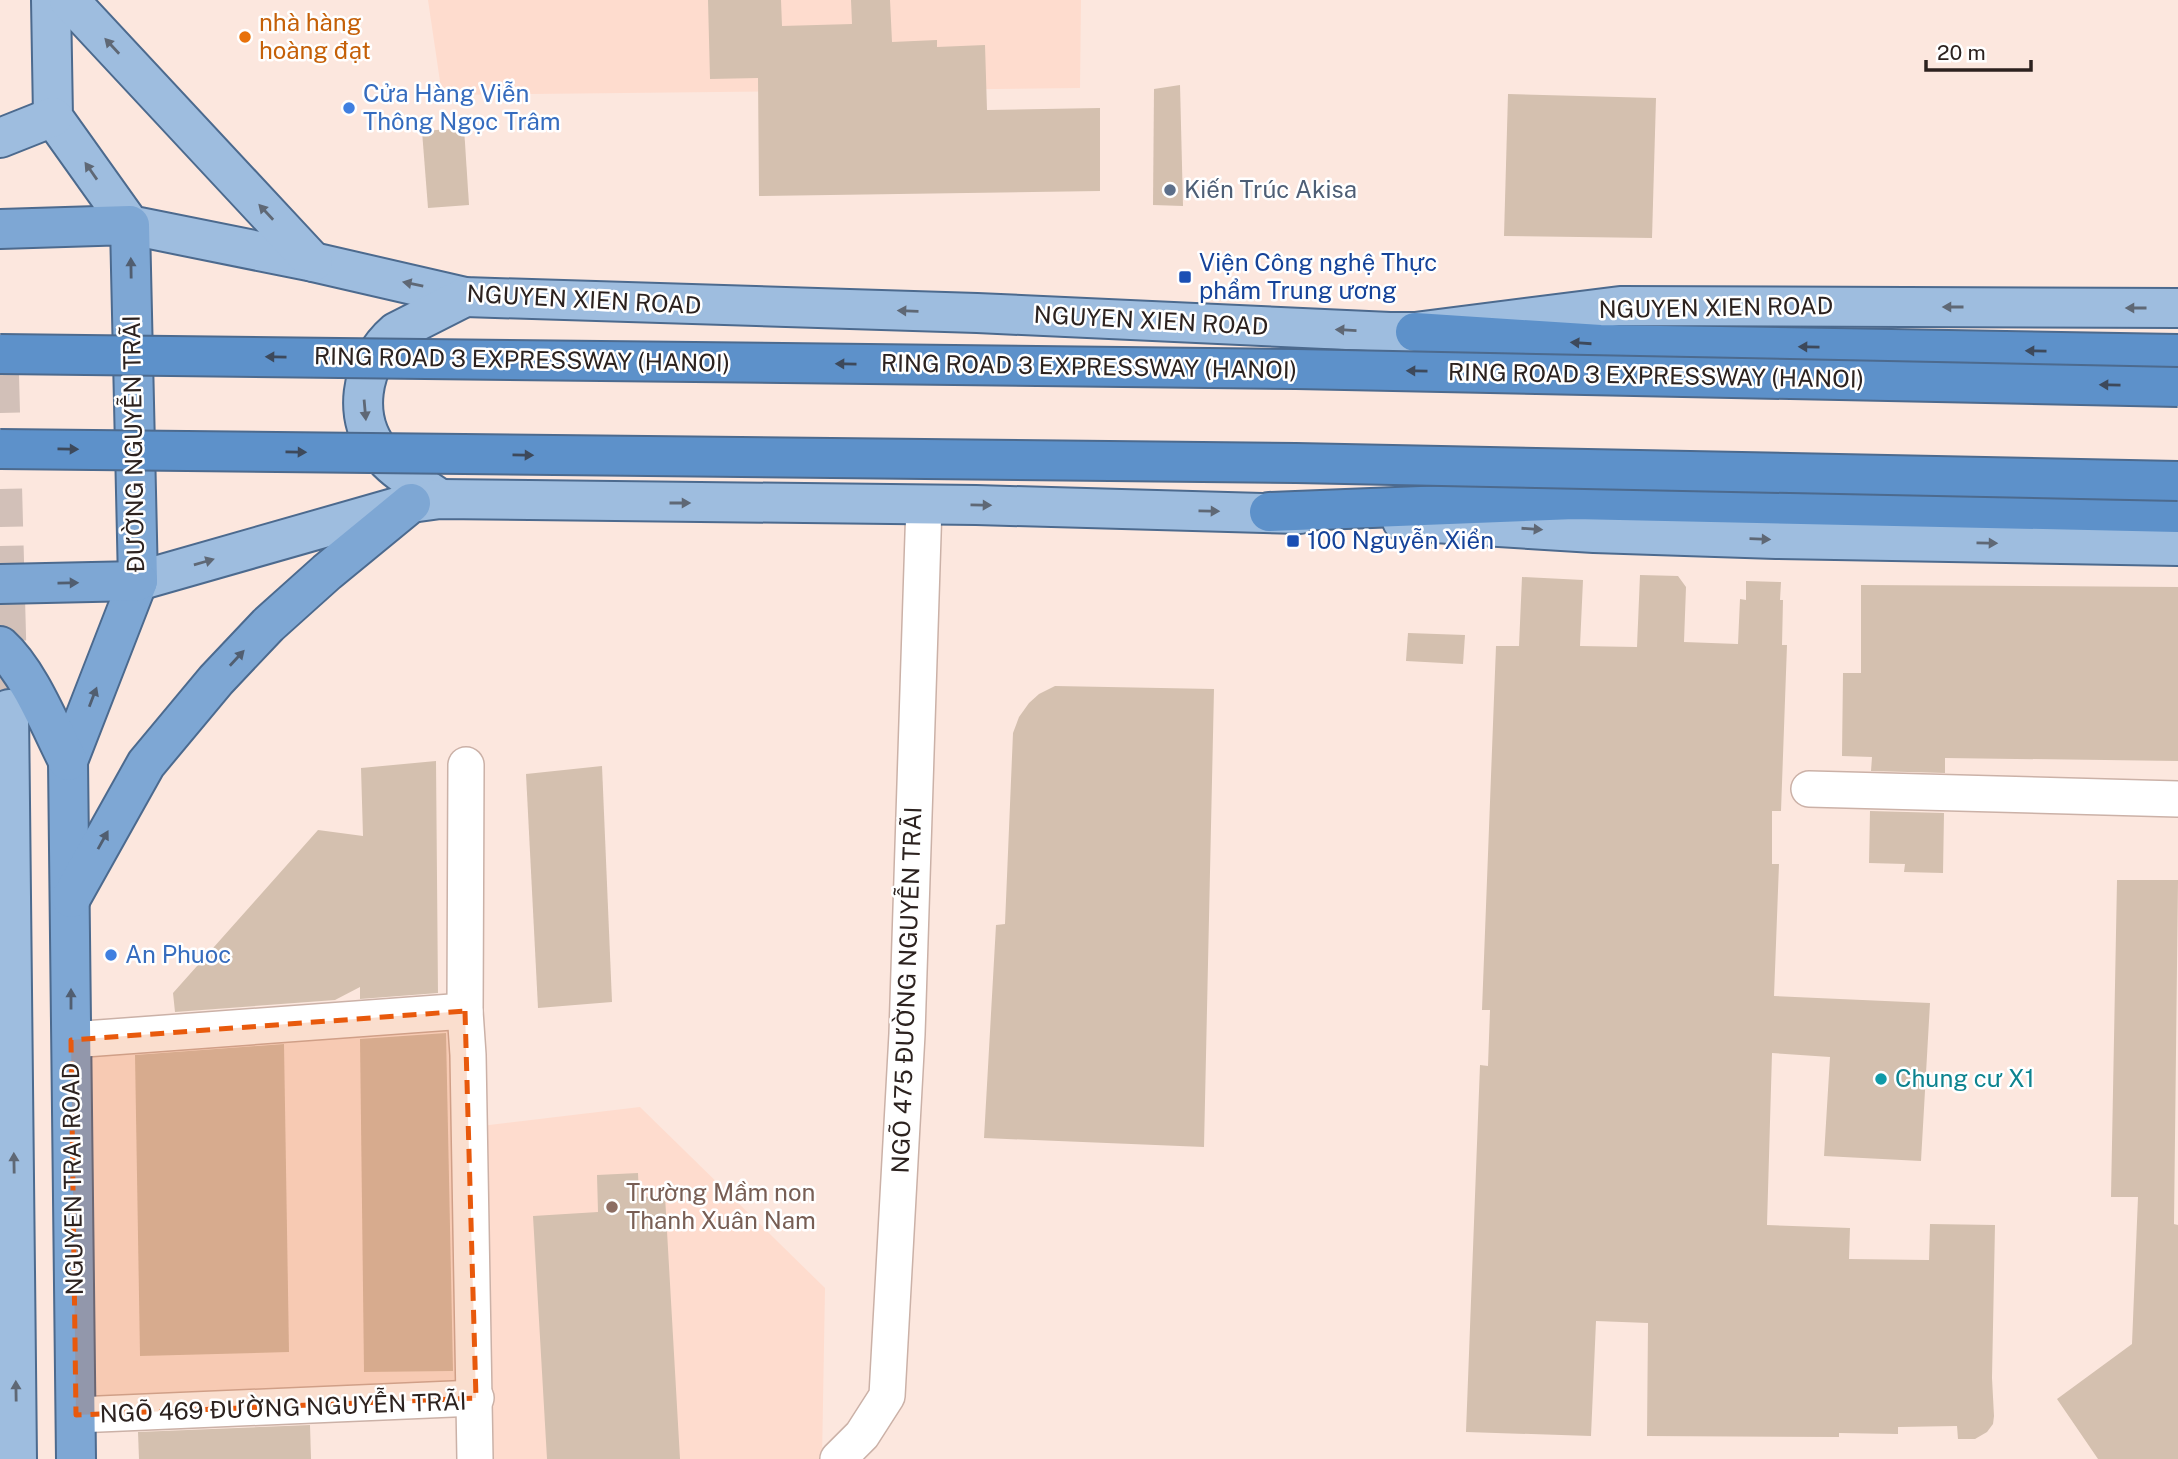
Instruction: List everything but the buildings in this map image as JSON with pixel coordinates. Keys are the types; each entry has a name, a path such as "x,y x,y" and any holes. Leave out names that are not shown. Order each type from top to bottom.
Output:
{"highway":[{"path":"0,229 130,225"},
{"name":"ĐƯỜNG NGUYỄN TRÃI","path":"70,900 68,761 138,581 130,225"},
{"path":"1415,332 1600,344 2178,354"},
{"name":"RING ROAD 3 EXPRESSWAY (HANOI)","path":"0,354 1310,369 2178,387"},
{"path":"0,449 1296,463 2178,481"},
{"path":"1269,512 1574,500 2178,513"},
{"path":"70,900 146,764 216,680 268,625 327,572 426,501"},
{"path":"0,584 138,581"},
{"path":"0,646 22,672 68,761"},
{"name":"NGUYEN TRAI ROAD","path":"70,900 76,1459"}],"main road":[{"path":"51,0 52,117 130,225"},
{"path":"69,0 313,262"},
{"path":"0,138 52,117"},
{"name":"NGUYEN XIEN ROAD","path":"130,225 313,262 465,297 977,313 1415,332 1620,306 2178,308"},
{"path":"426,501 374,444 366,428 363,388 374,357 388,338 465,297"},
{"path":"633,503 662,467 1800,486 2178,497"},
{"path":"138,581 426,501 924,504 1269,512 1620,534 1832,541 2178,546"},
{"path":"9,709 17,1459"}],"street":[{"name":"NGÕ 475 ĐƯỜNG NGUYỄN TRÃI","path":"838,1459 862,1435 887,1396 903,1137 924,504"},
{"path":"466,765 465,1012 476,1398"},
{"path":"1809,789 2178,799"},
{"path":"71,1040 465,1012"},
{"name":"NGÕ 469 ĐƯỜNG NGUYỄN TRÃI","path":"76,1415 476,1398 475,1459"}],"highlighted area":[{"path":"465,1011 476,1398 76,1415 71,1040"}],"shaded area":[{"path":"428,0 1081,0 1080,88 442,95"},
{"name":"Trường Mầm non Thanh Xuân Nam","path":"640,1107 825,1288 822,1459 488,1459 481,1126"}],"tunnel":[{"path":"0,375 9,709"}],"place":[{"name":"nhà hàng hoàng đạt","path":"245,37"},
{"name":"Cửa Hàng Viễn Thông Ngọc Trâm","path":"349,108"},
{"name":"Kiến Trúc Akisa","path":"1170,190"},
{"name":"Viện Công nghệ Thực phẩm Trung ương","path":"1185,277"},
{"name":"100 Nguyễn Xiển","path":"1293,541"},
{"name":"An Phuoc","path":"111,955"},
{"name":"Chung cư X1","path":"1881,1079"},
{"name":"Trường Mầm non Thanh Xuân Nam","path":"612,1207"}]}
